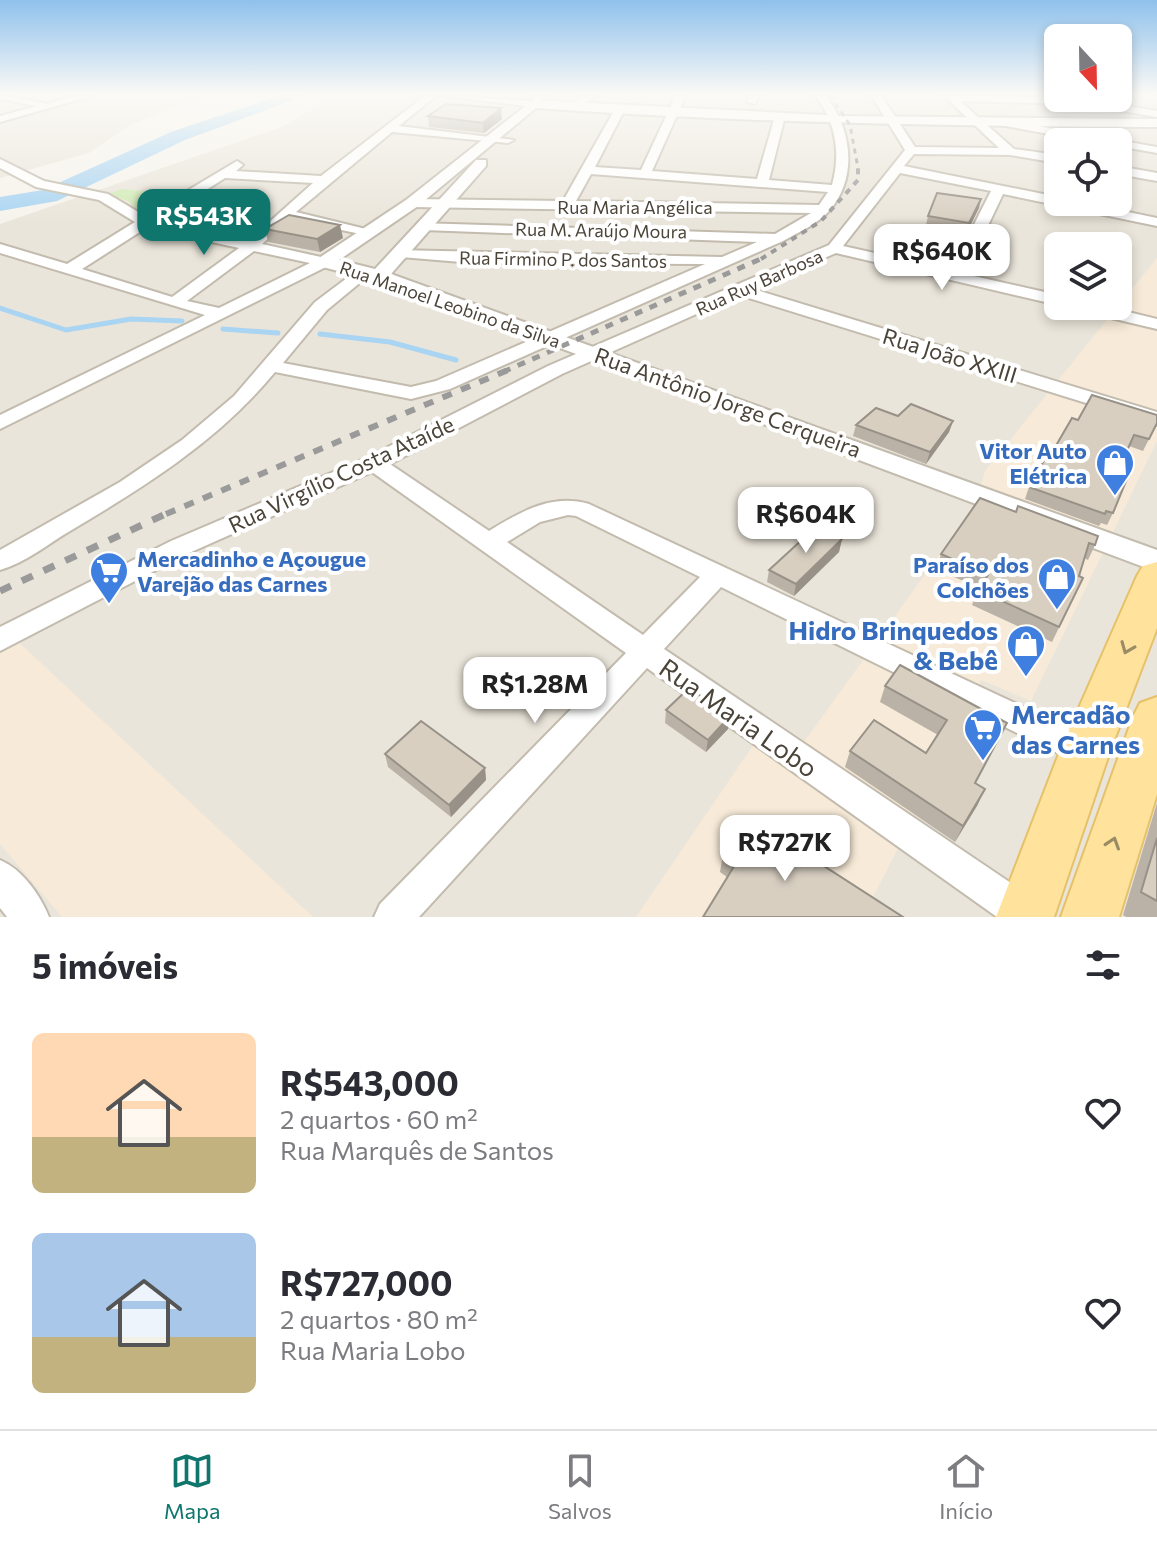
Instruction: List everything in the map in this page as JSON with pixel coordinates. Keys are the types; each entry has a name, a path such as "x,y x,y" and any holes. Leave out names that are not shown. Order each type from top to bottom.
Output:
{"main road":[{"path":"1026,916 1085,751 1157,576"},
{"path":"1090,917 1146,777 1157,717"}],"street":[{"path":"174,303 249,248 324,180 382,138"},
{"path":"477,138 508,140"},
{"path":"0,561 128,487 190,445 241,400 321,306 401,253 468,175 510,138"},
{"path":"567,206 606,138"},
{"path":"645,174 662,138"},
{"path":"762,182 774,138"},
{"path":"271,366 411,393 443,385 560,342 725,260 778,238 824,209 836,189 844,146 842,138"},
{"path":"903,138 911,150 1010,152 1044,157"},
{"path":"994,138 1010,152"},
{"path":"0,423 325,262 412,203 488,139"},
{"path":"1132,146 1157,150"},
{"name":"Rua Ruy Barbosa","path":"598,354 834,248 900,169 911,150"},
{"name":"Rua Manoel Leobino da Silva","path":"0,163 26,179 103,197 148,224 372,274 560,342"},
{"path":"69,270 148,224 237,165"},
{"path":"900,169 1044,199"},
{"path":"590,170 836,189"},
{"path":"449,172 468,175"},
{"path":"1132,173 1157,177"},
{"path":"223,174 324,180"},
{"path":"956,275 999,189"},
{"name":"Rua Maria Angélica","path":"412,203 824,209"},
{"path":"287,214 365,233"},
{"path":"1128,216 1157,222"},
{"name":"Rua M. Araújo Moura","path":"423,226 778,238"},
{"path":"0,248 174,303 224,314"},
{"path":"834,248 1044,297"},
{"name":"Rua Firmino P. dos Santos","path":"401,253 473,258 725,260"},
{"name":"Rua João XXIII","path":"742,291 1157,419"},
{"path":"1132,318 1157,324"},
{"name":"Rua Antônio Jorge Cerqueira","path":"560,342 1157,561"},
{"name":"Rua Virgílio Costa Ataíde","path":"0,640 180,547 374,463 555,370 598,354"},
{"name":"Rua Maria Lobo","path":"374,463 1026,916"},
{"path":"487,543 537,514 568,506 719,573 1085,751"},
{"path":"393,917 719,573"},
{"path":"0,878 30,917"}],"shaded area":[{"path":"0,138 112,138 89,153 0,178"},
{"path":"250,138 1044,138 1044,216 1132,216 1132,138 1157,138 1157,917 0,917 0,224"},
{"path":"1157,258 1157,441 1031,701 981,680 919,821 804,742 975,505 985,471 1107,320 1132,320 1132,289"},
{"path":"12,636 313,917 62,917 0,844 0,642"},
{"path":"756,741 900,844 863,917 636,917"}],"green space":[{"path":"122,189 179,194 148,214 141,213 128,201 108,194"}],"building":[{"path":"937,193 981,199 969,223 928,216"},
{"path":"289,215 340,225 317,239 265,229"},
{"path":"1092,395 1157,415 1157,423 1149,439 1134,435 1118,471 1129,474 1113,513 1106,511 1105,514 1029,487 1051,448 1054,449 1072,418 1078,420"},
{"path":"911,404 953,421 930,452 856,425 876,408 898,416"},
{"path":"980,498 1016,512 1018,506 1098,536 1095,545 1089,543 1079,576 1083,578 1059,627 978,590 988,575 941,554"},
{"path":"817,526 842,539 796,584 769,570"},
{"path":"900,665 1007,723 975,783 985,789 963,826 850,751 874,720 926,753 947,720 885,686"},
{"path":"689,688 730,716 708,740 666,710"},
{"path":"421,721 485,768 449,805 385,754"},
{"path":"748,817 903,917 703,917 736,863 723,854"},
{"path":"1157,838 1157,901 1141,892"}],"waterway":[{"path":"0,204 49,196 174,138"},
{"path":"0,308 66,330 131,319 182,321"},
{"path":"223,329 278,333"},
{"path":"320,334 390,342 456,360"}],"railway":[{"path":"852,138 858,168"},
{"path":"762,258 821,221 858,180 858,168"},
{"path":"503,372 762,258"},
{"path":"166,514 508,370"},
{"path":"0,591 170,512"}],"place":[{"name":"Vitor Auto Elétrica","path":"1115,497"},
{"name":"Mercadinho e Açougue Varejão das Carnes","path":"109,605"},
{"name":"Paraíso dos Colchões","path":"1057,611"},
{"name":"Hidro Brinquedos & Bebê","path":"1026,678"},
{"name":"Mercadão das Carnes","path":"983,762"}]}
